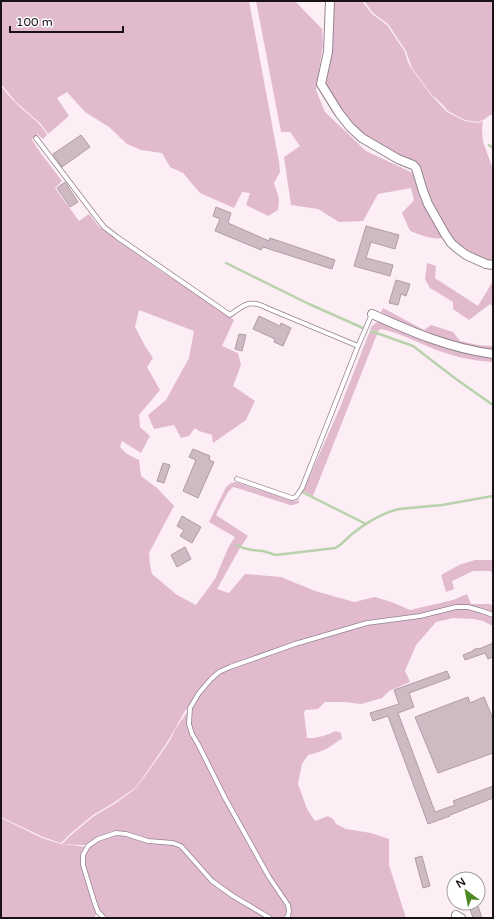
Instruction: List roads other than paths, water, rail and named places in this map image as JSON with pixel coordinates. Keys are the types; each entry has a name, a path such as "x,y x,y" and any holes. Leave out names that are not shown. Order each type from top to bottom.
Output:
{"street":[{"path":"330,1 328,52 321,84 339,113 350,127 362,138 379,149 413,165 416,168 428,204 451,243 466,255 486,264 493,265"},
{"path":"372,314 413,332 457,347 493,354"}],"lane":[{"path":"36,138 104,227 230,314 240,307 250,303 259,304 358,346"},
{"path":"237,478 292,498 299,494 372,314"},
{"path":"286,918 289,911 288,905 269,877 225,798 192,734 189,724 190,708 199,693 219,672 230,667 296,644 367,623 420,616 456,607 468,607 482,610 493,615"},
{"path":"104,918 98,912 94,901 83,865 83,855 88,846 98,839 116,833 126,834 148,841 173,843 181,846 212,881 233,896 270,918"}],"waterway":[{"path":"489,145 493,148"},
{"path":"226,263 309,304 363,328"},
{"path":"371,331 413,346 493,405"},
{"path":"302,492 366,524"},
{"path":"237,545 243,548 263,551 276,555 335,548 368,522 392,511 442,505 493,496"}]}
